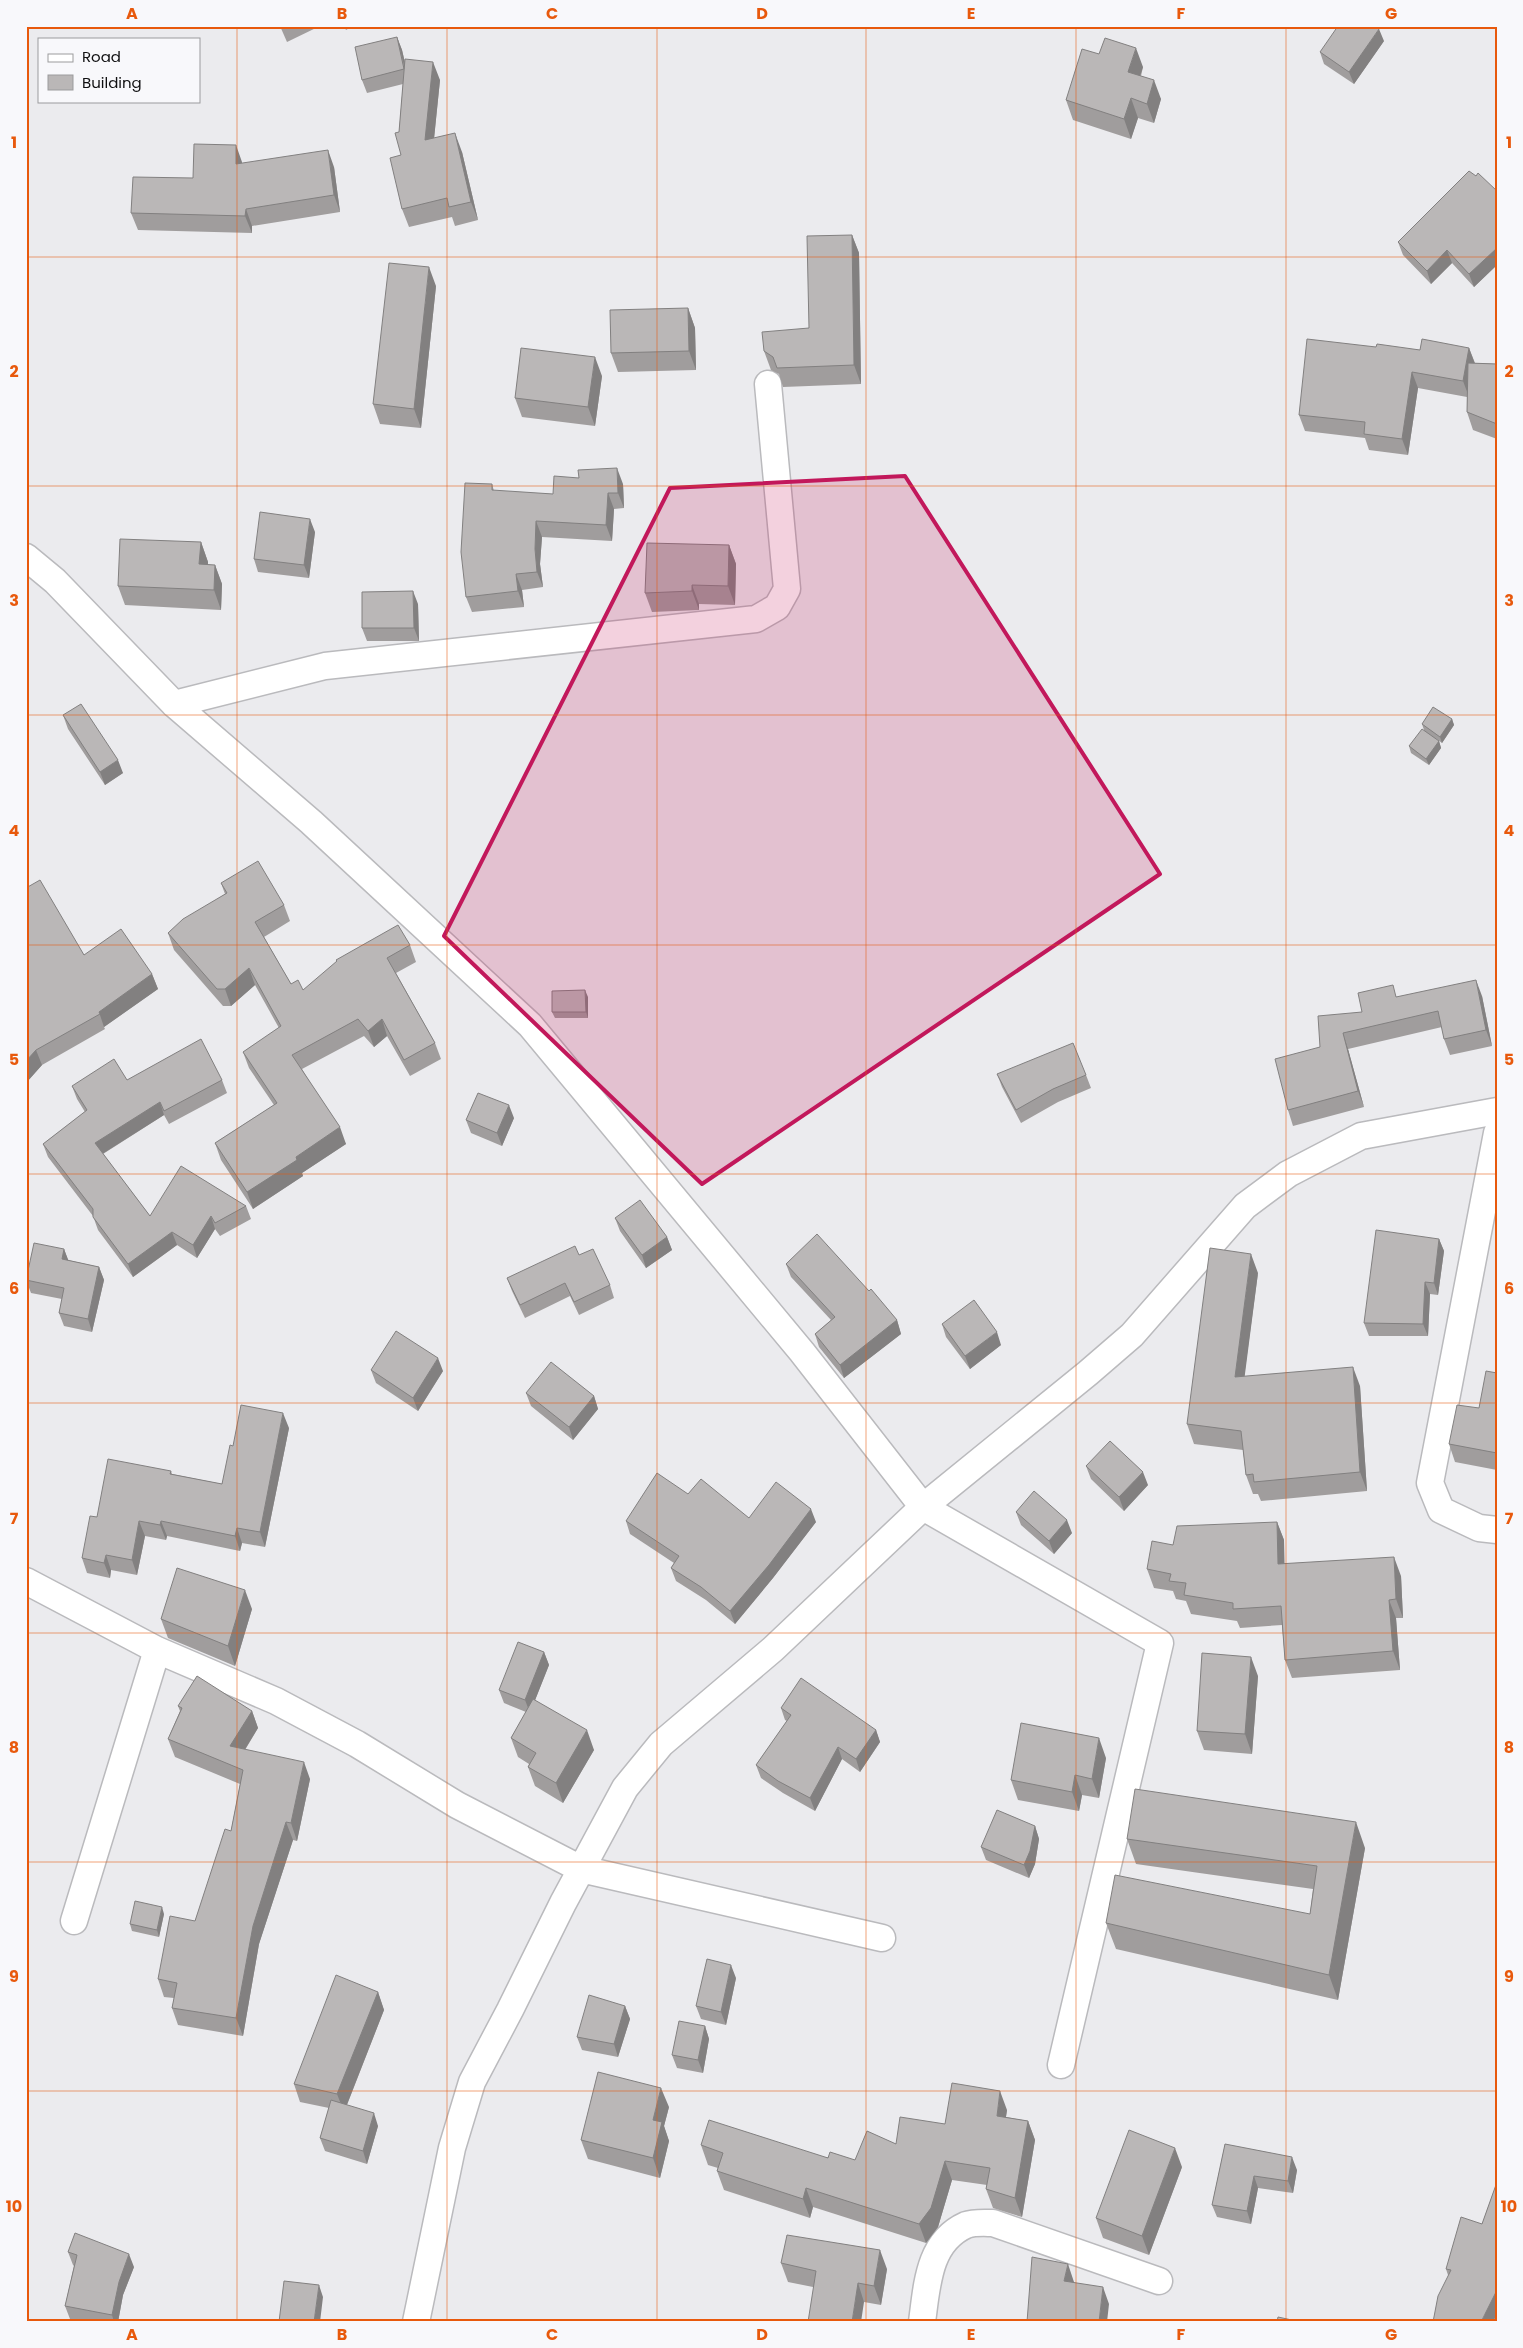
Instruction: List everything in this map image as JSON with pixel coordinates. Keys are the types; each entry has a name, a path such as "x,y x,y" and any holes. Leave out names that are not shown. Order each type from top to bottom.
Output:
{"street":[{"path":"174,704 325,666 756,619 777,607 787,589 768,384"},
{"path":"26,557 55,581 174,704 312,822 530,1026 802,1352 923,1507 1160,1643 1061,2064"},
{"path":"416,2322 452,2148 472,2082 624,1788 662,1744 773,1649 923,1507 1132,1335 1245,1206 1288,1174 1361,1136 1497,1111"},
{"path":"1497,1133 1430,1483 1441,1510 1478,1528 1497,1530"},
{"path":"26,1581 157,1650 276,1702 357,1744 457,1805 581,1869 882,1938"},
{"path":"74,1921 157,1650"},
{"path":"922,2322 930,2267 938,2250 952,2234 968,2224 993,2223 1159,2281"}],"highlighted area":[{"path":"905,476 1160,874 702,1184 444,936 670,488"}],"building":[{"path":"1338,26 1375,26 1379,29 1349,72 1320,52"},
{"path":"397,37 404,69 362,80 355,47"},
{"path":"1105,38 1136,48 1128,72 1154,80 1147,104 1131,98 1124,119 1066,100 1082,49 1099,54"},
{"path":"405,59 433,62 425,140 455,133 471,202 449,207 447,198 402,209 390,158 401,155 395,133 399,132"},
{"path":"194,144 236,145 236,164 328,150 334,195 246,209 245,216 131,213 133,177 193,178"},
{"path":"1469,171 1476,176 1478,173 1497,191 1497,248 1469,274 1447,250 1427,271 1398,242"},
{"path":"852,235 854,365 777,368 773,357 764,351 762,332 809,328 807,236"},
{"path":"389,263 429,267 414,409 373,404"},
{"path":"688,308 689,351 611,353 610,310"},
{"path":"1307,339 1376,347 1377,344 1420,350 1422,339 1469,348 1463,381 1412,372 1402,439 1364,434 1365,422 1299,415"},
{"path":"521,348 595,357 588,407 515,398"},
{"path":"1468,363 1497,364 1497,424 1467,412"},
{"path":"617,468 618,493 608,493 606,525 536,521 535,549 537,572 516,574 518,591 466,597 461,552 465,483 492,484 492,490 553,494 554,476 579,478 578,470"},
{"path":"260,512 310,519 304,565 254,559"},
{"path":"120,539 201,542 199,564 215,565 214,590 118,586"},
{"path":"647,543 729,545 728,586 692,585 692,591 645,593"},
{"path":"413,591 414,628 362,628 362,592"},
{"path":"81,704 118,760 100,772 63,715"},
{"path":"1433,707 1452,719 1440,737 1422,724"},
{"path":"1422,729 1439,741 1426,759 1409,746"},
{"path":"258,861 284,905 255,922 291,984 298,980 303,990 336,960 398,925 410,945 387,958 435,1043 404,1060 382,1019 368,1031 358,1019 292,1055 340,1127 296,1157 297,1160 247,1192 215,1143 277,1103 243,1052 281,1026 249,968 225,989 217,989 168,933 183,919 227,893 221,883"},
{"path":"40,880 84,955 121,929 152,974 99,1012 100,1014 36,1050 26,1061 26,888"},
{"path":"1476,980 1486,1030 1444,1039 1438,1011 1343,1033 1358,1091 1288,1110 1275,1059 1320,1047 1318,1016 1362,1012 1358,993 1393,985 1396,997"},
{"path":"585,990 586,1012 552,1012 552,991"},
{"path":"201,1039 222,1080 164,1111 160,1102 95,1143 150,1216 181,1166 246,1206 215,1223 211,1216 193,1245 172,1232 128,1264 93,1217 93,1209 43,1144 87,1110 72,1086 114,1059 127,1080"},
{"path":"1073,1043 1086,1075 1053,1089 1016,1110 997,1074"},
{"path":"478,1093 509,1105 497,1133 466,1120"},
{"path":"640,1200 667,1237 642,1255 615,1218"},
{"path":"1376,1230 1439,1239 1434,1283 1425,1282 1423,1324 1364,1323"},
{"path":"817,1234 869,1291 871,1289 897,1320 840,1365 815,1334 835,1317 786,1264"},
{"path":"34,1243 64,1249 62,1259 99,1267 88,1319 59,1313 64,1288 26,1280"},
{"path":"575,1246 579,1255 593,1249 610,1285 574,1302 565,1283 520,1305 507,1278"},
{"path":"1210,1248 1251,1254 1235,1377 1353,1367 1360,1472 1254,1482 1253,1474 1246,1475 1241,1431 1187,1424"},
{"path":"974,1300 997,1332 965,1356 942,1324"},
{"path":"396,1331 438,1358 413,1398 371,1370"},
{"path":"551,1362 594,1396 569,1427 526,1393"},
{"path":"1486,1371 1497,1373 1497,1453 1449,1444 1457,1405 1479,1408"},
{"path":"241,1405 283,1413 260,1532 237,1528 235,1536 161,1521 160,1525 139,1521 132,1560 106,1555 104,1563 82,1558 90,1516 97,1517 108,1459 171,1471 170,1474 222,1484 230,1445 233,1446"},
{"path":"1110,1441 1143,1472 1119,1497 1086,1466"},
{"path":"657,1473 688,1494 701,1479 749,1518 776,1482 811,1509 769,1565 730,1611 701,1587 671,1568 679,1556 626,1521"},
{"path":"1034,1491 1067,1520 1049,1541 1016,1512"},
{"path":"1277,1522 1278,1564 1394,1557 1396,1599 1389,1600 1393,1651 1285,1660 1281,1606 1233,1609 1233,1603 1184,1595 1186,1583 1169,1581 1171,1574 1147,1569 1152,1541 1173,1545 1177,1526"},
{"path":"177,1568 245,1590 228,1646 161,1619"},
{"path":"518,1642 544,1652 525,1700 499,1690"},
{"path":"1202,1653 1251,1657 1245,1734 1197,1731"},
{"path":"197,1676 252,1711 230,1746 304,1762 291,1823 286,1822 253,1926 236,2018 172,2008 177,1983 158,1979 170,1916 195,1921 225,1829 231,1831 243,1770 168,1739 182,1708 178,1706"},
{"path":"801,1678 876,1730 856,1759 838,1747 810,1798 778,1781 756,1765 791,1715 781,1708"},
{"path":"533,1699 587,1730 556,1783 528,1767 536,1753 511,1738"},
{"path":"1021,1723 1099,1738 1092,1779 1075,1775 1072,1792 1011,1780"},
{"path":"1135,1789 1356,1822 1329,1975 1106,1923 1115,1875 1310,1914 1317,1866 1127,1839"},
{"path":"997,1810 1035,1826 1030,1851 1024,1865 981,1847"},
{"path":"135,1901 162,1907 157,1930 130,1924"},
{"path":"707,1959 731,1965 721,2012 696,2006"},
{"path":"336,1975 378,1992 337,2094 294,2084"},
{"path":"589,1995 625,2006 614,2044 577,2037"},
{"path":"679,2021 705,2026 698,2060 672,2055"},
{"path":"598,2072 661,2088 653,2120 662,2122 653,2158 581,2140"},
{"path":"952,2083 1000,2091 997,2116 1028,2121 1015,2198 986,2189 990,2168 945,2161 931,2208 919,2224 806,2188 803,2199 717,2171 723,2153 701,2145 709,2120 828,2158 830,2152 855,2160 867,2131 896,2144 900,2117 945,2124"},
{"path":"331,2100 374,2113 363,2151 320,2138"},
{"path":"1129,2130 1175,2148 1142,2236 1096,2218"},
{"path":"1225,2144 1292,2157 1288,2181 1254,2176 1247,2211 1212,2205"},
{"path":"1497,2182 1497,2290 1482,2320 1491,2322 1433,2322 1438,2296 1451,2270 1446,2269 1461,2217 1482,2224"},
{"path":"75,2233 129,2254 119,2282 112,2315 65,2306 77,2255 68,2252"},
{"path":"787,2235 880,2250 874,2286 858,2283 852,2322 808,2322 816,2271 781,2263"},
{"path":"1032,2257 1068,2264 1064,2281 1103,2287 1099,2322 1027,2322"},
{"path":"284,2281 319,2285 314,2322 279,2322"},
{"path":"1278,2317 1301,2322 1277,2322"}]}
